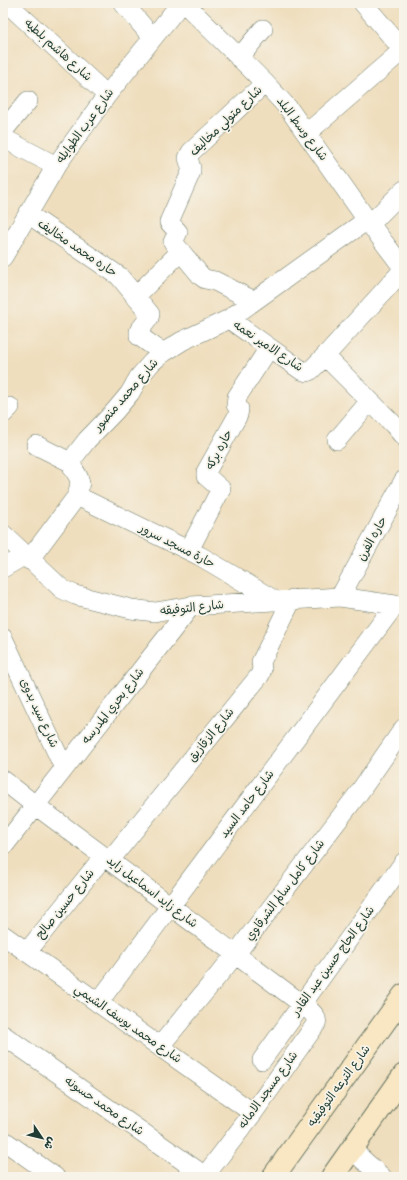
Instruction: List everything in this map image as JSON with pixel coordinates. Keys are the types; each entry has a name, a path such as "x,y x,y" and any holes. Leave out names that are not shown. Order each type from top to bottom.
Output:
{"main road":[{"name":"شارع الترعه التوفيقيه","path":"273,1177 404,995"},
{"path":"332,1177 404,1075"}],"street":[{"path":"123,3 152,37"},
{"name":"شارع عرب الطوايله","path":"3,257 56,166 107,95 152,37 181,3"},
{"name":"شارع وسط البلد","path":"184,3 265,83 289,109 404,269"},
{"path":"307,133 403,49 363,3"},
{"name":"شارع هاشم بلطيه","path":"8,6 107,95"},
{"path":"239,58 263,29"},
{"name":"شارع متولي مخاليف","path":"181,251 173,242 178,232 169,222 191,172 188,158 191,152 265,83"},
{"path":"3,131 28,101"},
{"path":"3,138 56,166"},
{"name":"شارع محمد منصور","path":"70,462 87,440 130,393 139,377 152,362 163,353 182,341 229,319 369,222 404,190"},
{"name":"حاره محمد مخاليف","path":"28,214 119,276 150,314 138,331 139,336 163,353"},
{"path":"135,297 181,251 205,279 215,281 254,301"},
{"name":"شارع الامير نعمه","path":"229,319 301,370 307,372 325,356 404,269"},
{"name":"حاره بركه","path":"189,550 221,490 206,476 206,472 238,415 239,409 236,405 237,397 269,348"},
{"path":"325,356 370,401 401,426"},
{"path":"337,440 370,401"},
{"path":"3,568 27,557 76,496 80,483 78,476 70,462 36,445"},
{"name":"حاره الفرن","path":"340,597 404,480"},
{"name":"حارة مسجد سرور","path":"76,496 189,550 284,600"},
{"name":"شارع التوفيقه","path":"3,534 62,589 75,595 131,610 155,612 191,606 340,597 399,606"},
{"name":"شارع الزقازيق","path":"107,858 260,675 262,669 261,662 284,600"},
{"name":"شارع بحري المدرسه","path":"3,848 191,606"},
{"name":"شارع حامد السيد","path":"98,1003 399,606"},
{"name":"شارع سيد بدوى","path":"3,638 7,655 64,768"},
{"name":"شارع كامل سالم الشرقاوي","path":"160,1046 235,955 358,794 404,728"},
{"name":"شارع زايد اسماعيل زايد","path":"3,780 302,1004"},
{"name":"شارع حسين صالح","path":"27,952 107,858"},
{"name":"شارع الحاج حسين عبد القادر","path":"262,1060 404,862"},
{"name":"شارع محمد يوسف الشيمي","path":"3,935 253,1113"},
{"name":"شارع مسجد الامانه","path":"205,1177 253,1113 317,1021 316,1017 302,1004"},
{"name":"شارع محمد حسونه","path":"3,1035 205,1177"},
{"path":"3,1140 56,1177"},
{"path":"352,1149 382,1177"}]}
